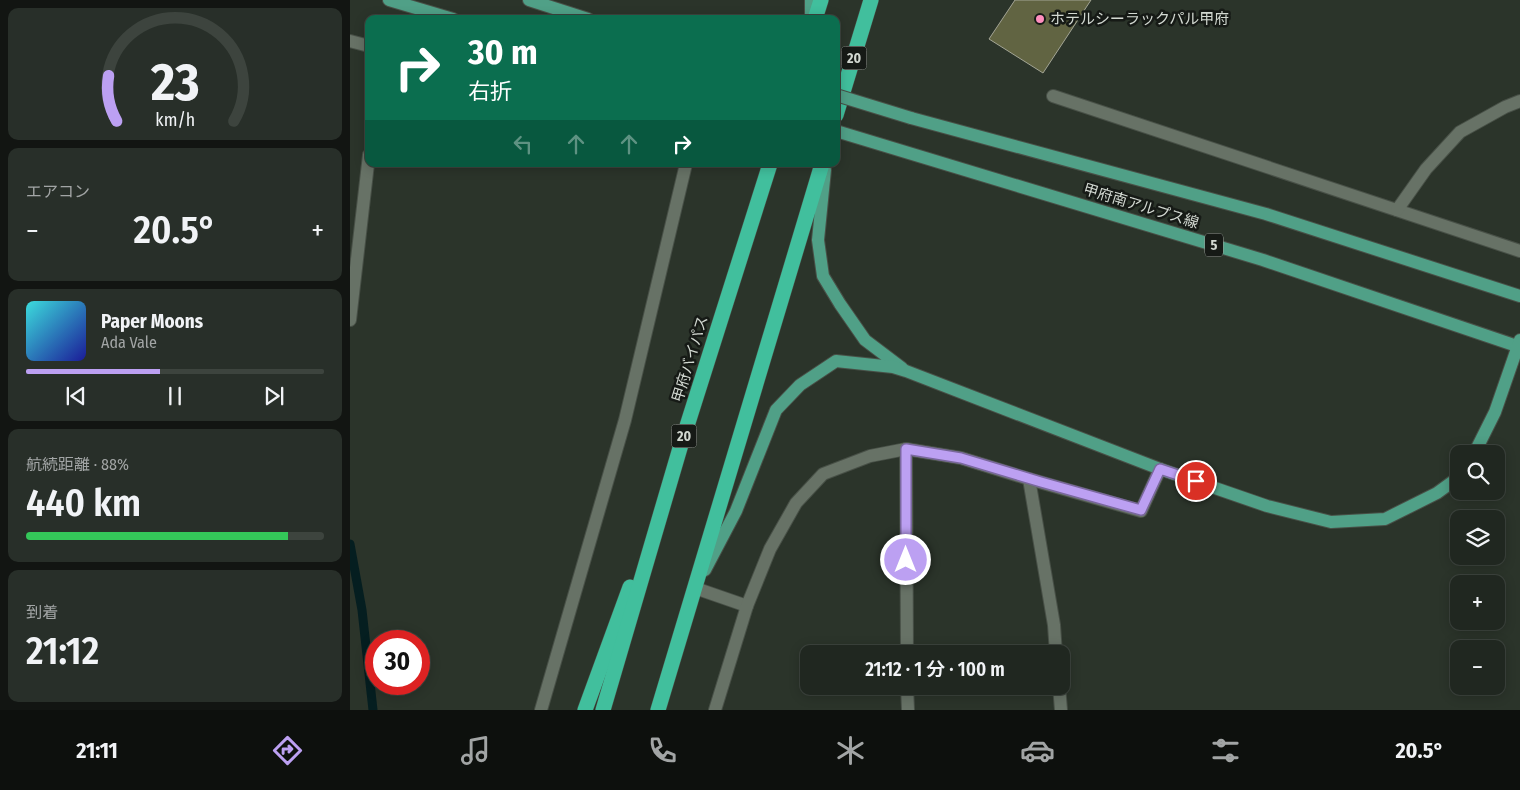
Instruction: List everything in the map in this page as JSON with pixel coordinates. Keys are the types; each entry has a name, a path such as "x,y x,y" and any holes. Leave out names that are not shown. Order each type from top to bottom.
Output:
{"highway":[{"path":"816,15 821,0"},
{"name":"20","path":"840,102 871,0"},
{"name":"甲府バイパス","path":"603,710 680,448 769,167"},
{"path":"658,710 822,167"},
{"path":"585,710 680,448"}],"main road":[{"path":"389,0 440,15"},
{"path":"529,0 576,15"},
{"path":"811,0 811,15"},
{"name":"甲府南アルプス線","path":"840,96 911,118 1266,214 1520,296"},
{"name":"甲府南アルプス線","path":"840,132 1263,260 1519,344"},
{"path":"823,167 818,240 823,276 865,340 906,371"},
{"path":"1478,445 1495,412 1519,344"},
{"path":"695,588 736,512 776,410 800,385 836,361 893,367 906,371 1160,469 1267,506 1331,522 1385,519 1437,493 1450,484"}],"street":[{"path":"350,41 365,45"},
{"path":"1053,96 1520,252"},
{"path":"1397,210 1426,168 1460,132 1505,107 1520,101"},
{"path":"350,320 368,167"},
{"path":"541,710 625,420 685,167"},
{"path":"715,710 747,606 770,549 796,503 823,474 870,456 906,449 961,458 1028,479 1141,510 1160,469"},
{"path":"906,449 907,645"},
{"path":"1028,479 1054,625 1055,645"},
{"path":"695,588 747,606"},
{"path":"907,695 908,710"},
{"path":"1060,695 1061,710"}],"building":[{"name":"ホテルシーラックパル甲府","path":"1015,0 1091,0 1043,73 989,39"}],"waterway":[{"path":"350,544 362,610 373,710"}],"place":[{"name":"ホテルシーラックパル甲府","path":"1040,19"}],"route":[{"path":"906,560 906,449 961,458 1141,510 1160,469 1196,481"}]}
